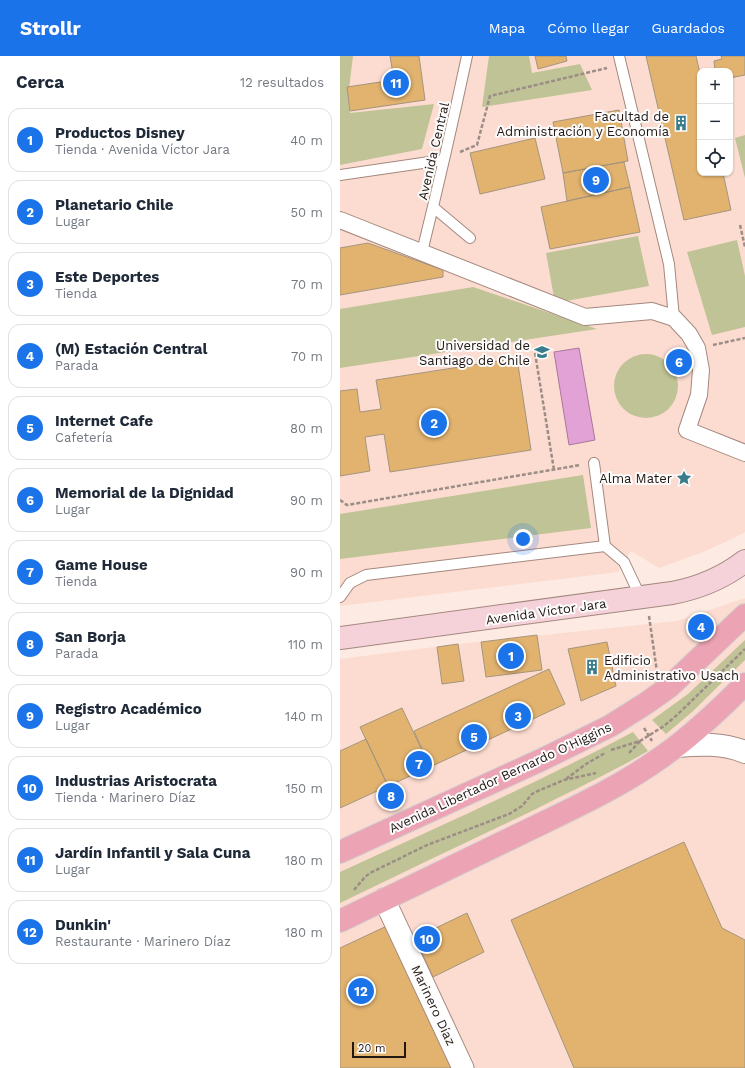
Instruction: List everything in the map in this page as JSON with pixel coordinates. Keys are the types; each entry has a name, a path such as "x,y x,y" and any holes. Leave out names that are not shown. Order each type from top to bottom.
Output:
{"main road":[{"name":"Avenida Víctor Jara","path":"340,638 678,592 695,588 715,580 745,561"},
{"name":"Avenida Libertador Bernardo O'Higgins","path":"340,852 583,740 634,711 668,687 745,615"},
{"path":"340,921 587,801 630,777 670,752 704,724 745,684"}],"street":[{"path":"340,220 585,317 652,311 674,318 689,334 697,348 702,370 699,395 687,430 745,453"},
{"path":"670,752 712,744 745,752"},
{"name":"Marinero Díaz","path":"384,899 463,1068"}],"lane":[{"name":"Avenida Central","path":"422,252 443,160 449,142 467,56"},
{"path":"620,60 669,264 674,318"},
{"path":"340,175 443,160"},
{"path":"433,207 470,238"},
{"path":"594,463 605,546 624,562 641,598"},
{"path":"340,597 350,583 366,575 605,546"}],"path":[{"path":"443,160 477,145 490,96 620,60"},
{"path":"740,225 745,247"},
{"path":"697,348 745,338"},
{"path":"535,352 554,470"},
{"path":"340,500 347,505 577,466"},
{"path":"656,615 648,616 657,674"},
{"path":"564,780 604,753 614,748 640,741 650,736 678,715 745,649"},
{"path":"634,711 650,736 670,752"},
{"path":"626,756 640,741"},
{"path":"352,892 358,888 365,877 370,873 438,841 509,814 522,806 532,794 564,780 601,771"}],"shaded area":[{"name":"Universidad de Santiago de Chile","path":"340,56 745,56 745,532 703,552 659,568 631,551 618,572 340,606"},
{"path":"579,348 595,440 569,445 554,352"},
{"path":"745,598 745,1068 340,1068 340,659 458,644 677,621"}],"green space":[{"path":"340,56 353,56 349,89 350,113 434,104 422,149 340,165"},
{"path":"489,56 529,56 532,73 580,64 592,90 482,107"},
{"path":"745,135 745,178 735,138"},
{"path":"638,236 649,286 555,303 546,253"},
{"path":"737,240 745,276 745,327 712,335 687,252"},
{"path":"473,287 597,329 340,368 340,309"},
{"path":"646,354 664,360 672,368 678,386 672,404 664,412 646,418 628,412 620,404 614,386 620,368 628,360"},
{"path":"583,475 591,528 340,559 340,514"},
{"path":"745,640 745,660 692,712 666,734 652,720 688,694"},
{"path":"633,732 648,751 532,811 340,903 340,872 524,787"}],"building":[{"path":"390,56 419,56 425,100 350,111 347,87 394,80"},
{"path":"535,56 566,56 567,61 538,69"},
{"name":"Facultad de Administración y Economía","path":"646,56 696,56 699,68 697,68 697,176 724,176 731,210 684,220"},
{"path":"721,56 745,56 745,75 733,77 733,68 715,68 714,61 722,59"},
{"path":"619,110 628,161 563,173 553,122"},
{"path":"535,138 545,179 480,194 470,153"},
{"path":"624,162 630,187 567,201 563,173"},
{"path":"630,187 640,232 550,249 541,207"},
{"path":"368,243 443,270 443,277 340,295 340,248"},
{"path":"517,358 531,450 390,472 384,434 365,437 370,471 340,476 340,391 357,389 360,412 381,409 376,380"},
{"path":"537,635 542,670 486,677 481,642"},
{"name":"Edificio Administrativo Usach","path":"607,642 616,686 581,701 568,649"},
{"path":"458,644 464,681 442,684 437,647"},
{"path":"549,669 565,704 430,767 414,731"},
{"path":"402,708 430,767 388,786 360,727"},
{"path":"366,739 388,786 340,808 340,751"},
{"path":"684,842 722,928 745,940 745,1068 574,1068 511,920"},
{"path":"467,913 484,952 433,977 415,938"},
{"path":"391,924 456,1068 340,1068 340,948"}],"place":[{"name":"Jardín Infantil y Sala Cuna","path":"396,83"},
{"name":"Facultad de Administración y Economía","path":"681,123"},
{"name":"Registro Académico","path":"596,180"},
{"name":"Universidad de Santiago de Chile","path":"542,352"},
{"name":"Memorial de la Dignidad","path":"679,362"},
{"name":"Planetario Chile","path":"434,423"},
{"name":"Alma Mater","path":"684,478"},
{"name":"(M) Estación Central","path":"701,627"},
{"name":"Productos Disney","path":"511,656"},
{"name":"Edificio Administrativo Usach","path":"592,667"},
{"name":"Este Deportes","path":"518,716"},
{"name":"Internet Cafe","path":"474,737"},
{"name":"Game House","path":"419,764"},
{"name":"San Borja","path":"391,796"},
{"name":"Industrias Aristocrata","path":"427,939"},
{"name":"Dunkin'","path":"361,991"}]}
